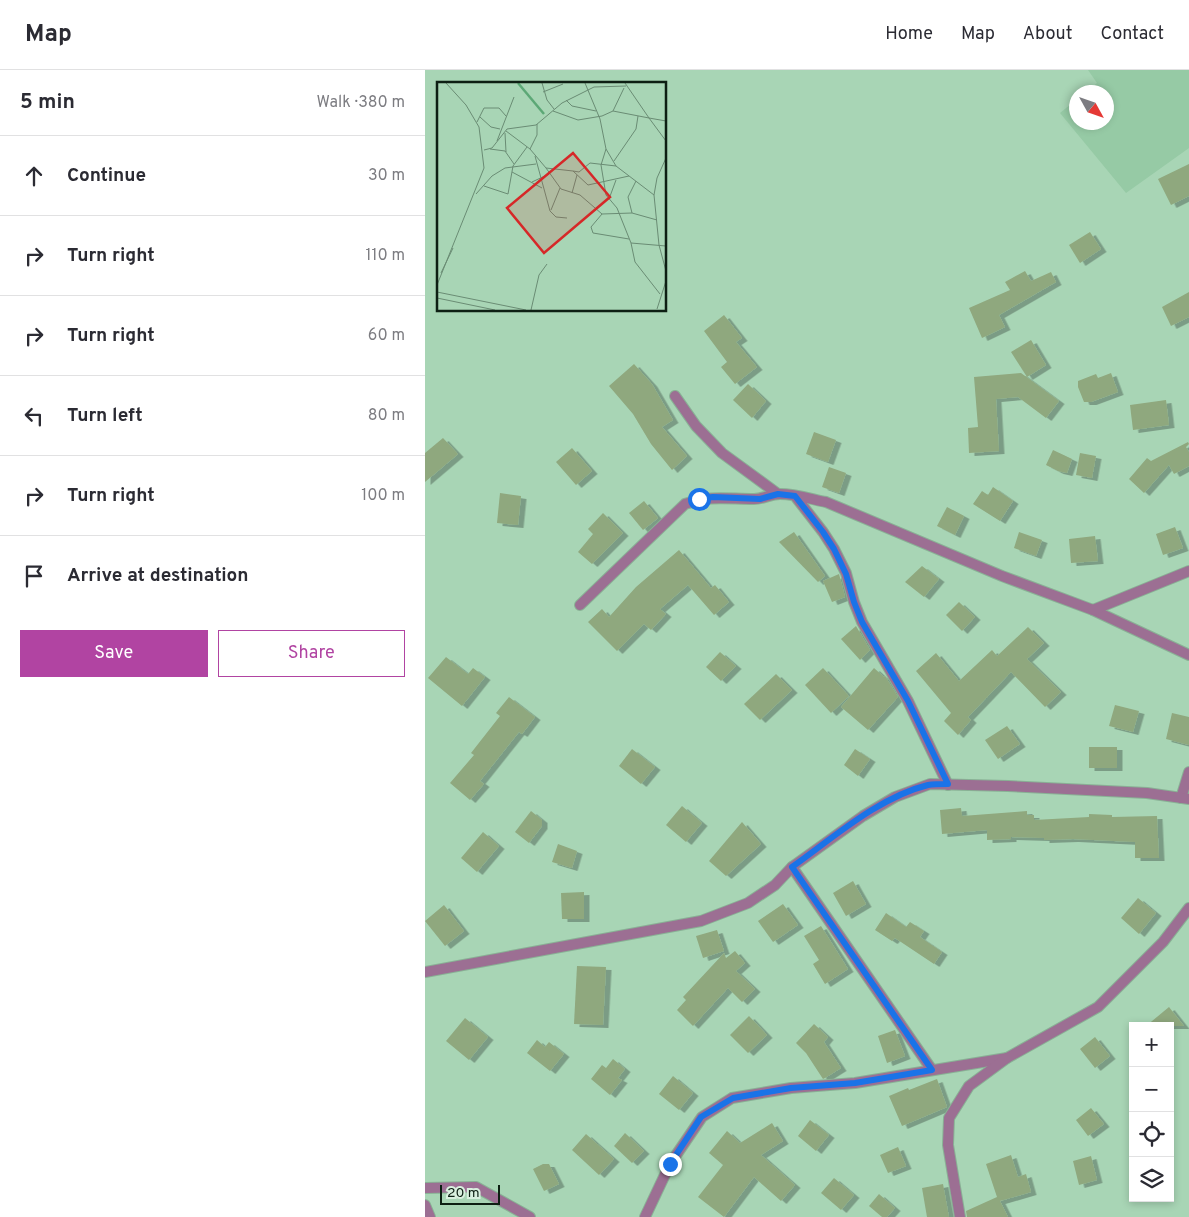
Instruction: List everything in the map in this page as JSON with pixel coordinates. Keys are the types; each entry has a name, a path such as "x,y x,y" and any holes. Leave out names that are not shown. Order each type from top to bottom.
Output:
{"street":[{"path":"675,396 696,426 722,453 778,494"},
{"path":"580,605 685,504 713,497 760,499 778,494 826,502 1002,576 1093,610 1189,655"},
{"path":"795,496 834,549 846,574 862,622 908,701 948,784"},
{"path":"1093,610 1189,571"},
{"path":"425,972 701,921 748,904 775,885 792,867 863,816 895,797 930,784 1147,793 1185,799 1189,772"},
{"path":"792,867 932,1070"},
{"path":"960,1217 948,1145 949,1118 969,1086 1007,1058 1098,1007 1163,942 1189,908"},
{"path":"645,1217 670,1164 701,1117 733,1098 791,1088 855,1083 1007,1058"},
{"path":"425,1188 476,1188 530,1217"},
{"path":"425,1205 430,1217"}],"shaded area":[{"path":"1088,70 1189,70 1189,148 1126,193 1074,130 1114,130 1114,85 1095,85 1097,83"},
{"path":"1069,106 1069,124 1060,113"}],"building":[{"path":"1189,164 1189,196 1171,205 1158,179"},
{"path":"1090,232 1101,249 1080,263 1069,245"},
{"path":"1025,271 1031,281 1051,272 1056,282 999,315 1005,327 982,338 969,308 1010,290 1005,282"},
{"path":"1189,292 1189,317 1171,326 1162,307"},
{"path":"724,315 742,338 736,342 757,367 735,384 721,367 727,362 704,331"},
{"path":"1031,340 1046,365 1027,377 1011,352"},
{"path":"634,364 652,384 673,420 662,427 687,456 672,470 651,444 633,414 609,386"},
{"path":"1021,373 1059,401 1046,418 1018,397 996,399 999,451 969,453 968,428 978,427 974,377"},
{"path":"1111,373 1118,392 1091,402 1084,402 1078,387 1078,381 1096,374 1098,378"},
{"path":"748,384 766,401 752,418 733,400"},
{"path":"1166,400 1169,425 1133,430 1130,405"},
{"path":"814,432 836,440 828,462 806,454"},
{"path":"443,438 458,454 425,482 425,453"},
{"path":"1188,442 1189,444 1186,447 1189,452 1189,466 1174,474 1169,465 1144,493 1129,479 1147,458 1151,461"},
{"path":"572,448 592,471 576,485 556,462"},
{"path":"1053,450 1072,459 1067,473 1046,465"},
{"path":"1080,453 1096,456 1092,478 1076,475"},
{"path":"829,467 846,473 839,493 822,487"},
{"path":"993,487 1013,501 1000,521 973,504 982,491 988,495"},
{"path":"500,493 521,496 518,525 497,523"},
{"path":"644,501 658,518 643,530 629,513"},
{"path":"947,507 964,516 955,535 937,526"},
{"path":"603,513 623,533 592,564 578,552 593,534 588,529"},
{"path":"1175,527 1183,548 1163,555 1156,534"},
{"path":"794,532 825,576 818,582 779,542"},
{"path":"1019,532 1042,540 1036,556 1014,548"},
{"path":"1095,536 1098,561 1071,563 1069,539"},
{"path":"679,550 711,588 715,585 729,602 714,615 688,585 660,609 666,614 651,630 644,624 617,651 588,622 602,609 609,617 636,587"},
{"path":"922,566 939,579 924,597 905,582"},
{"path":"839,574 845,597 832,602 823,581"},
{"path":"959,602 975,617 962,631 946,615"},
{"path":"856,626 870,650 860,660 841,639"},
{"path":"1028,627 1044,643 1027,659 1061,692 1045,707 1011,672 968,717 971,720 958,735 944,721 951,713 916,671 936,653 959,681 992,650 997,656"},
{"path":"720,652 736,666 721,681 706,667"},
{"path":"446,657 468,674 473,668 485,677 462,706 428,678"},
{"path":"823,668 849,696 831,713 805,685"},
{"path":"874,668 885,676 898,697 868,730 841,707"},
{"path":"776,674 792,690 760,720 744,704"},
{"path":"509,697 535,717 522,734 519,732 480,781 484,784 470,800 450,783 474,755 471,753 500,716 496,713"},
{"path":"1115,705 1139,711 1133,732 1109,726"},
{"path":"1172,713 1189,717 1189,745 1166,739"},
{"path":"1007,726 1020,744 998,759 985,740"},
{"path":"1089,747 1117,747 1117,768 1089,768"},
{"path":"632,749 655,767 641,784 619,766"},
{"path":"855,749 870,759 858,776 844,765"},
{"path":"682,806 702,823 686,842 666,825"},
{"path":"961,808 962,816 1027,811 1027,815 1034,815 1034,820 1089,817 1089,814 1112,815 1112,817 1157,816 1159,858 1135,858 1135,842 1073,839 1044,840 1044,838 1011,837 1011,839 987,840 987,830 942,834 940,810"},
{"path":"531,811 542,820 542,826 529,843 515,832"},
{"path":"742,822 761,844 726,876 709,861"},
{"path":"483,832 499,846 477,872 461,858"},
{"path":"558,844 577,851 572,868 552,862"},
{"path":"853,881 866,904 846,916 833,893"},
{"path":"584,892 584,919 562,919 561,893"},
{"path":"1138,898 1156,913 1139,934 1121,918"},
{"path":"783,904 798,925 773,942 758,921"},
{"path":"444,905 464,931 445,946 425,921"},
{"path":"886,913 906,927 910,922 924,931 920,937 942,952 934,964 895,938 892,941 875,930"},
{"path":"821,926 848,969 825,984 813,964 819,960 804,936"},
{"path":"717,930 724,951 703,958 696,936"},
{"path":"735,951 745,963 736,971 755,989 742,1002 728,988 693,1026 677,1010 686,1000 683,997 724,953 726,958"},
{"path":"577,966 606,967 603,1025 574,1024"},
{"path":"1169,1007 1184,1026 1174,1026 1174,1022 1151,1022"},
{"path":"749,1016 767,1035 748,1053 730,1035"},
{"path":"465,1018 488,1037 469,1060 446,1041"},
{"path":"814,1024 828,1037 824,1042 841,1068 823,1079 806,1053 796,1043"},
{"path":"895,1030 905,1056 887,1063 878,1036"},
{"path":"1095,1037 1110,1056 1095,1068 1080,1049"},
{"path":"537,1040 545,1047 549,1042 564,1054 550,1071 527,1053"},
{"path":"613,1059 625,1069 618,1078 622,1080 610,1095 591,1079 602,1065 606,1068"},
{"path":"673,1076 693,1093 679,1110 659,1094"},
{"path":"937,1079 947,1107 902,1126 889,1096"},
{"path":"1091,1108 1104,1124 1088,1136 1076,1120"},
{"path":"810,1120 829,1135 816,1151 798,1136"},
{"path":"772,1123 783,1141 761,1155 795,1185 781,1201 754,1177 724,1217 698,1197 723,1165 709,1153 727,1131 740,1143"},
{"path":"625,1133 644,1151 632,1163 614,1146"},
{"path":"586,1134 614,1159 599,1175 572,1150"},
{"path":"898,1147 906,1166 888,1173 880,1155"},
{"path":"1011,1155 1018,1177 1026,1174 1031,1192 1000,1201 1008,1217 967,1217 966,1211 997,1197 986,1164"},
{"path":"1091,1156 1097,1180 1079,1185 1073,1161"},
{"path":"543,1164 549,1164 559,1184 544,1191 533,1169"},
{"path":"834,1178 854,1195 841,1210 821,1193"},
{"path":"943,1184 949,1217 927,1217 922,1188"},
{"path":"879,1194 895,1208 887,1217 882,1217 869,1206"}],"route":[{"path":"670,1164 701,1117 733,1098 791,1088 855,1083 932,1070 792,867 863,816 895,797 930,784 948,784 908,701 862,622 846,574 834,549 795,496 778,494 760,499 713,497 699,499"}]}
